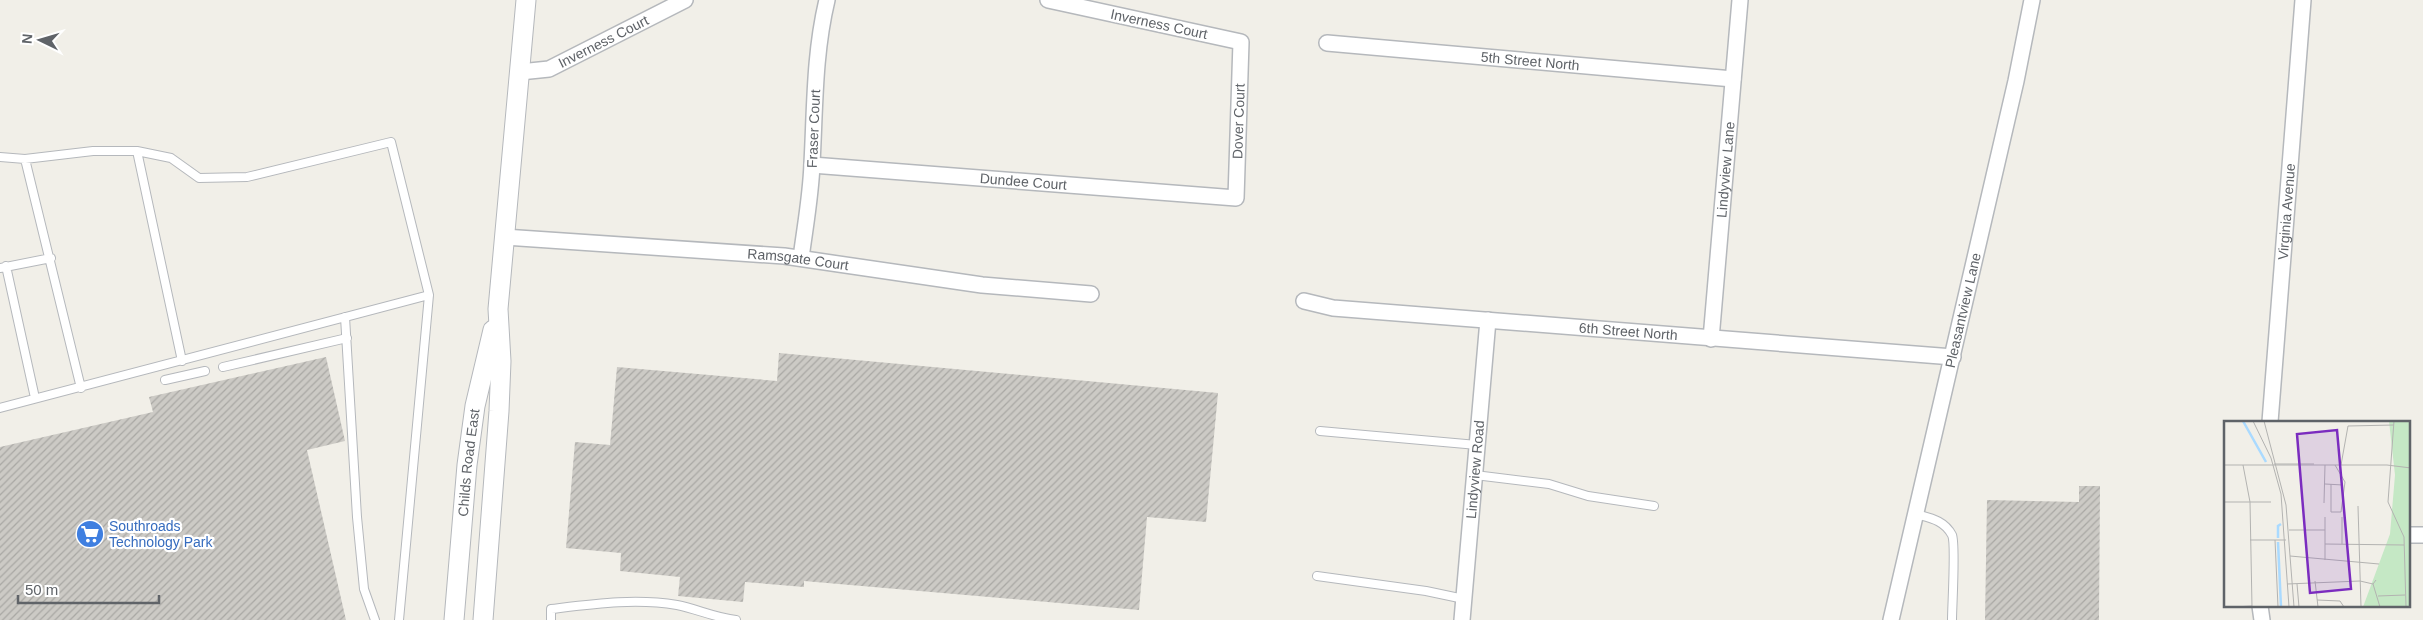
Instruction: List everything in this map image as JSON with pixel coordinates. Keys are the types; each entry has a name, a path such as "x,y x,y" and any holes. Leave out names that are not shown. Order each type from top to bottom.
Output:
{"street":[{"name":"Childs Road East","path":"483,620 499,411 501,361 498,309 526,0"},
{"name":"Inverness Court","path":"520,72 549,69 684,0"},
{"name":"Fraser Court","path":"801,258 812,165 820,34 827,0"},
{"name":"Inverness Court","path":"1048,0 1241,42"},
{"name":"Lindyview Lane","path":"1711,339 1740,0"},
{"name":"Pleasantview Lane","path":"1891,620 2016,81 2032,0"},
{"name":"Virginia Avenue","path":"2270,421 2303,0"},
{"name":"Dover Court","path":"1236,198 1241,42"},
{"name":"5th Street North","path":"1326,43 1732,80"},
{"name":"Dundee Court","path":"812,165 1236,198"},
{"name":"Ramsgate Court","path":"504,237 801,258 982,285 1091,294"},
{"name":"6th Street North","path":"1304,301 1333,308 1953,357"},
{"name":"Childs Road East","path":"454,620 466,465 475,406 498,309"},
{"name":"Lindyview Road","path":"1462,620 1488,320"},
{"path":"2410,535 2423,535"}],"lane":[{"path":"0,157 25,158 93,151 137,152 171,158 199,178 246,177 391,142 429,295 399,620"},
{"path":"137,152 182,361"},
{"path":"25,158 51,258 81,388"},
{"path":"35,398 3,267 51,258"},
{"path":"0,408 429,295"},
{"path":"345,317 357,517 364,589 376,620"},
{"path":"223,367 346,338"},
{"path":"165,380 205,371"},
{"path":"1320,431 1478,445"},
{"path":"1475,475 1549,484 1588,496 1654,506"},
{"path":"1916,514 1936,519 1953,536 1952,620"},
{"path":"1316,576 1426,591 1464,599"},
{"path":"551,620 551,609 615,601 677,606 723,619 736,620"}],"building":[{"path":"779,353 1218,393 1206,522 1147,517 1139,610 804,581 804,587 745,582 743,602 678,596 680,577 620,571 621,553 566,548 575,442 610,445 617,367 777,381"},
{"path":"326,357 345,441 307,450 346,620 0,620 0,447 153,412 149,397"},
{"path":"2079,486 2100,486 2099,620 1985,620 1987,500 2079,502"}],"place":[{"name":"Southroads Technology Park","path":"90,534"}]}
